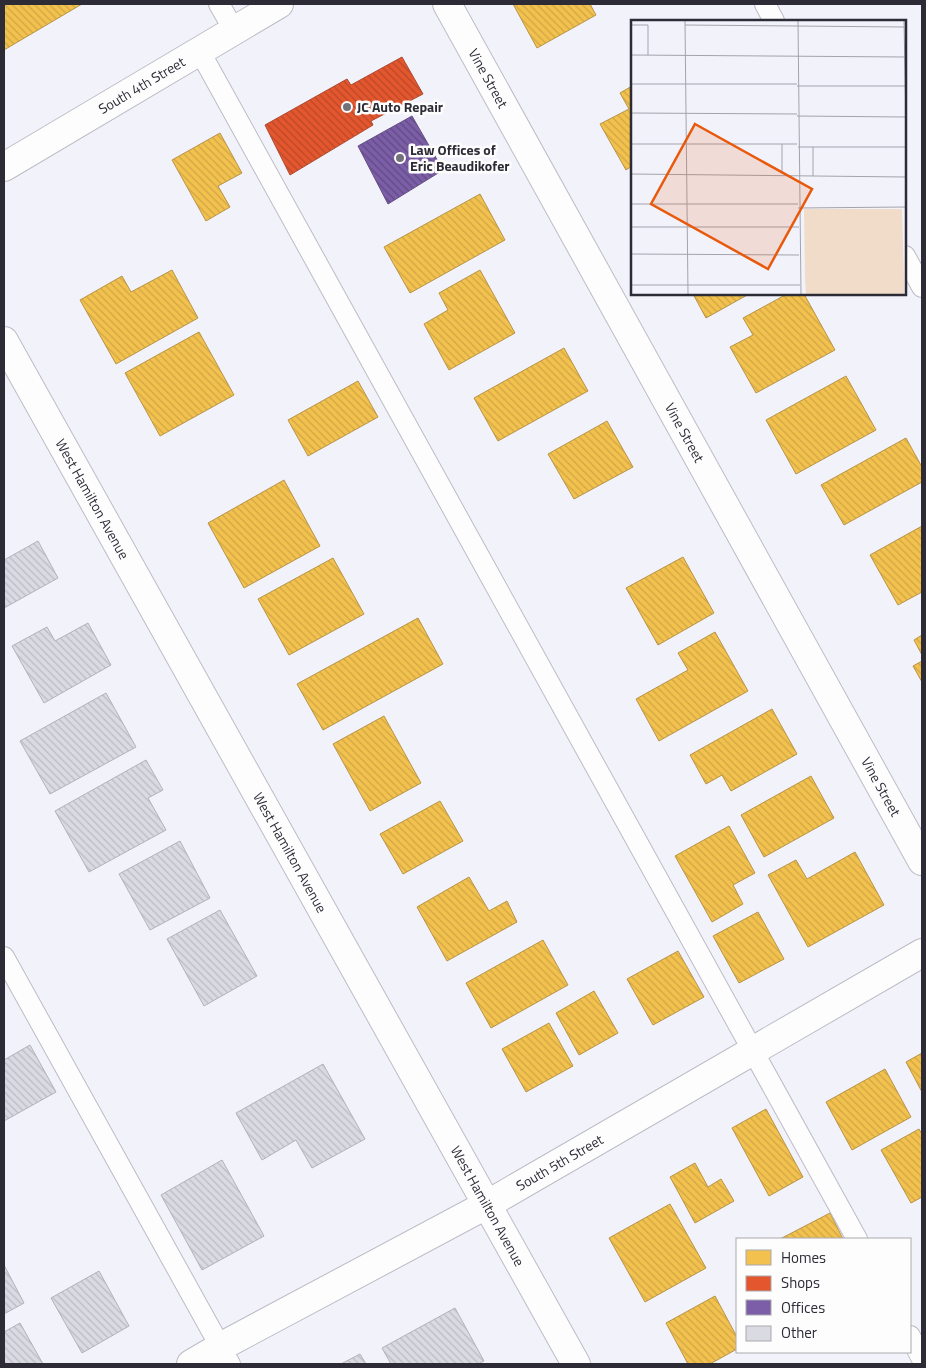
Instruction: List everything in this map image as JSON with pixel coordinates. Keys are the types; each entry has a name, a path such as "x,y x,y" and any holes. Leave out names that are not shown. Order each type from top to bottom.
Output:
{"street":[{"name":"South 4th Street","path":"4,167 279,4"},
{"name":"Vine Street","path":"447,4 922,861"},
{"name":"West Hamilton Avenue","path":"5,345 576,1364"},
{"name":"South 5th Street","path":"191,1364 225,1356 922,953"}],"lane":[{"path":"219,4 234,30"},
{"path":"765,4 773,20"},
{"path":"199,50 856,1238"},
{"path":"906,258 922,287"},
{"path":"4,957 225,1356"},
{"path":"911,1338 922,1358"}],"building: Homes":[{"path":"4,4 82,4 4,50"},
{"path":"513,4 590,4 596,15 537,48"},
{"path":"631,87 631,167 626,170 600,124 629,109 620,93"},
{"path":"220,133 242,173 218,186 230,207 206,221 172,160"},
{"path":"480,194 505,240 410,293 384,247"},
{"path":"172,270 198,318 116,364 80,300 122,276 131,292"},
{"path":"480,270 515,333 449,370 424,324 448,310 439,293"},
{"path":"694,295 747,295 706,318"},
{"path":"785,295 805,295 835,350 756,393 730,347 753,335 743,318"},
{"path":"199,332 234,395 160,436 125,373"},
{"path":"564,348 588,391 498,441 474,398"},
{"path":"846,376 876,430 796,474 766,420"},
{"path":"358,381 378,417 308,456 288,420"},
{"path":"607,421 633,467 574,499 548,454"},
{"path":"906,438 922,467 922,482 844,525 821,485"},
{"path":"284,480 320,546 244,588 208,523"},
{"path":"922,526 922,592 898,605 870,555"},
{"path":"683,557 714,613 658,645 626,588"},
{"path":"333,558 364,614 289,655 258,599"},
{"path":"418,618 443,664 323,730 297,684"},
{"path":"715,632 748,691 659,741 636,699 688,670 678,653"},
{"path":"922,635 922,655 914,640"},
{"path":"922,661 922,682 913,666"},
{"path":"772,709 797,754 731,791 722,775 706,784 690,755"},
{"path":"384,716 421,783 370,811 333,744"},
{"path":"811,776 834,818 764,857 741,815"},
{"path":"440,801 463,841 403,874 380,834"},
{"path":"729,826 755,873 733,885 743,904 712,922 675,856"},
{"path":"855,852 884,905 808,947 768,875 796,860 807,879"},
{"path":"469,877 489,911 507,901 517,922 447,961 417,907"},
{"path":"758,912 784,959 739,983 713,936"},
{"path":"543,940 568,985 491,1028 466,983"},
{"path":"678,951 704,997 653,1025 627,979"},
{"path":"594,991 618,1033 579,1055 556,1013"},
{"path":"549,1023 573,1066 526,1092 502,1049"},
{"path":"922,1053 922,1092 906,1062"},
{"path":"885,1069 911,1117 852,1150 826,1102"},
{"path":"766,1109 803,1177 769,1196 732,1128"},
{"path":"919,1129 922,1134 922,1197 911,1203 881,1150"},
{"path":"695,1163 708,1187 721,1179 734,1201 695,1223 670,1177"},
{"path":"670,1204 706,1268 645,1302 609,1238"},
{"path":"830,1213 842,1238 782,1238"},
{"path":"715,1296 736,1335 736,1350 710,1364 688,1364 666,1323"}],"building: Shops":[{"name":"JC Auto Repair","path":"402,57 423,94 371,121 373,125 290,175 265,125 347,79 351,85"}],"building: Offices":[{"name":"Law Offices of Eric Beaudikofer","path":"412,116 443,170 388,204 358,146"}],"building: Other":[{"path":"38,541 58,578 4,608 4,560"},
{"path":"88,623 111,665 44,703 12,646 47,627 55,641"},
{"path":"106,693 136,747 50,794 20,741"},
{"path":"146,760 163,790 148,798 166,830 89,872 55,811"},
{"path":"180,841 210,898 150,930 119,874"},
{"path":"220,910 257,976 204,1006 167,939"},
{"path":"30,1045 56,1092 4,1121 4,1060"},
{"path":"323,1064 365,1139 312,1168 296,1140 262,1160 236,1113"},
{"path":"222,1160 264,1236 202,1270 161,1195"},
{"path":"4,1265 24,1303 4,1314"},
{"path":"99,1271 129,1326 82,1353 51,1298"},
{"path":"455,1308 484,1361 478,1364 391,1364 382,1348"},
{"path":"20,1323 43,1364 4,1364 4,1332"},
{"path":"360,1354 366,1364 341,1364"}],"place":[{"name":"JC Auto Repair","path":"347,107"},
{"name":"Law Offices of Eric Beaudikofer","path":"400,158"}]}
